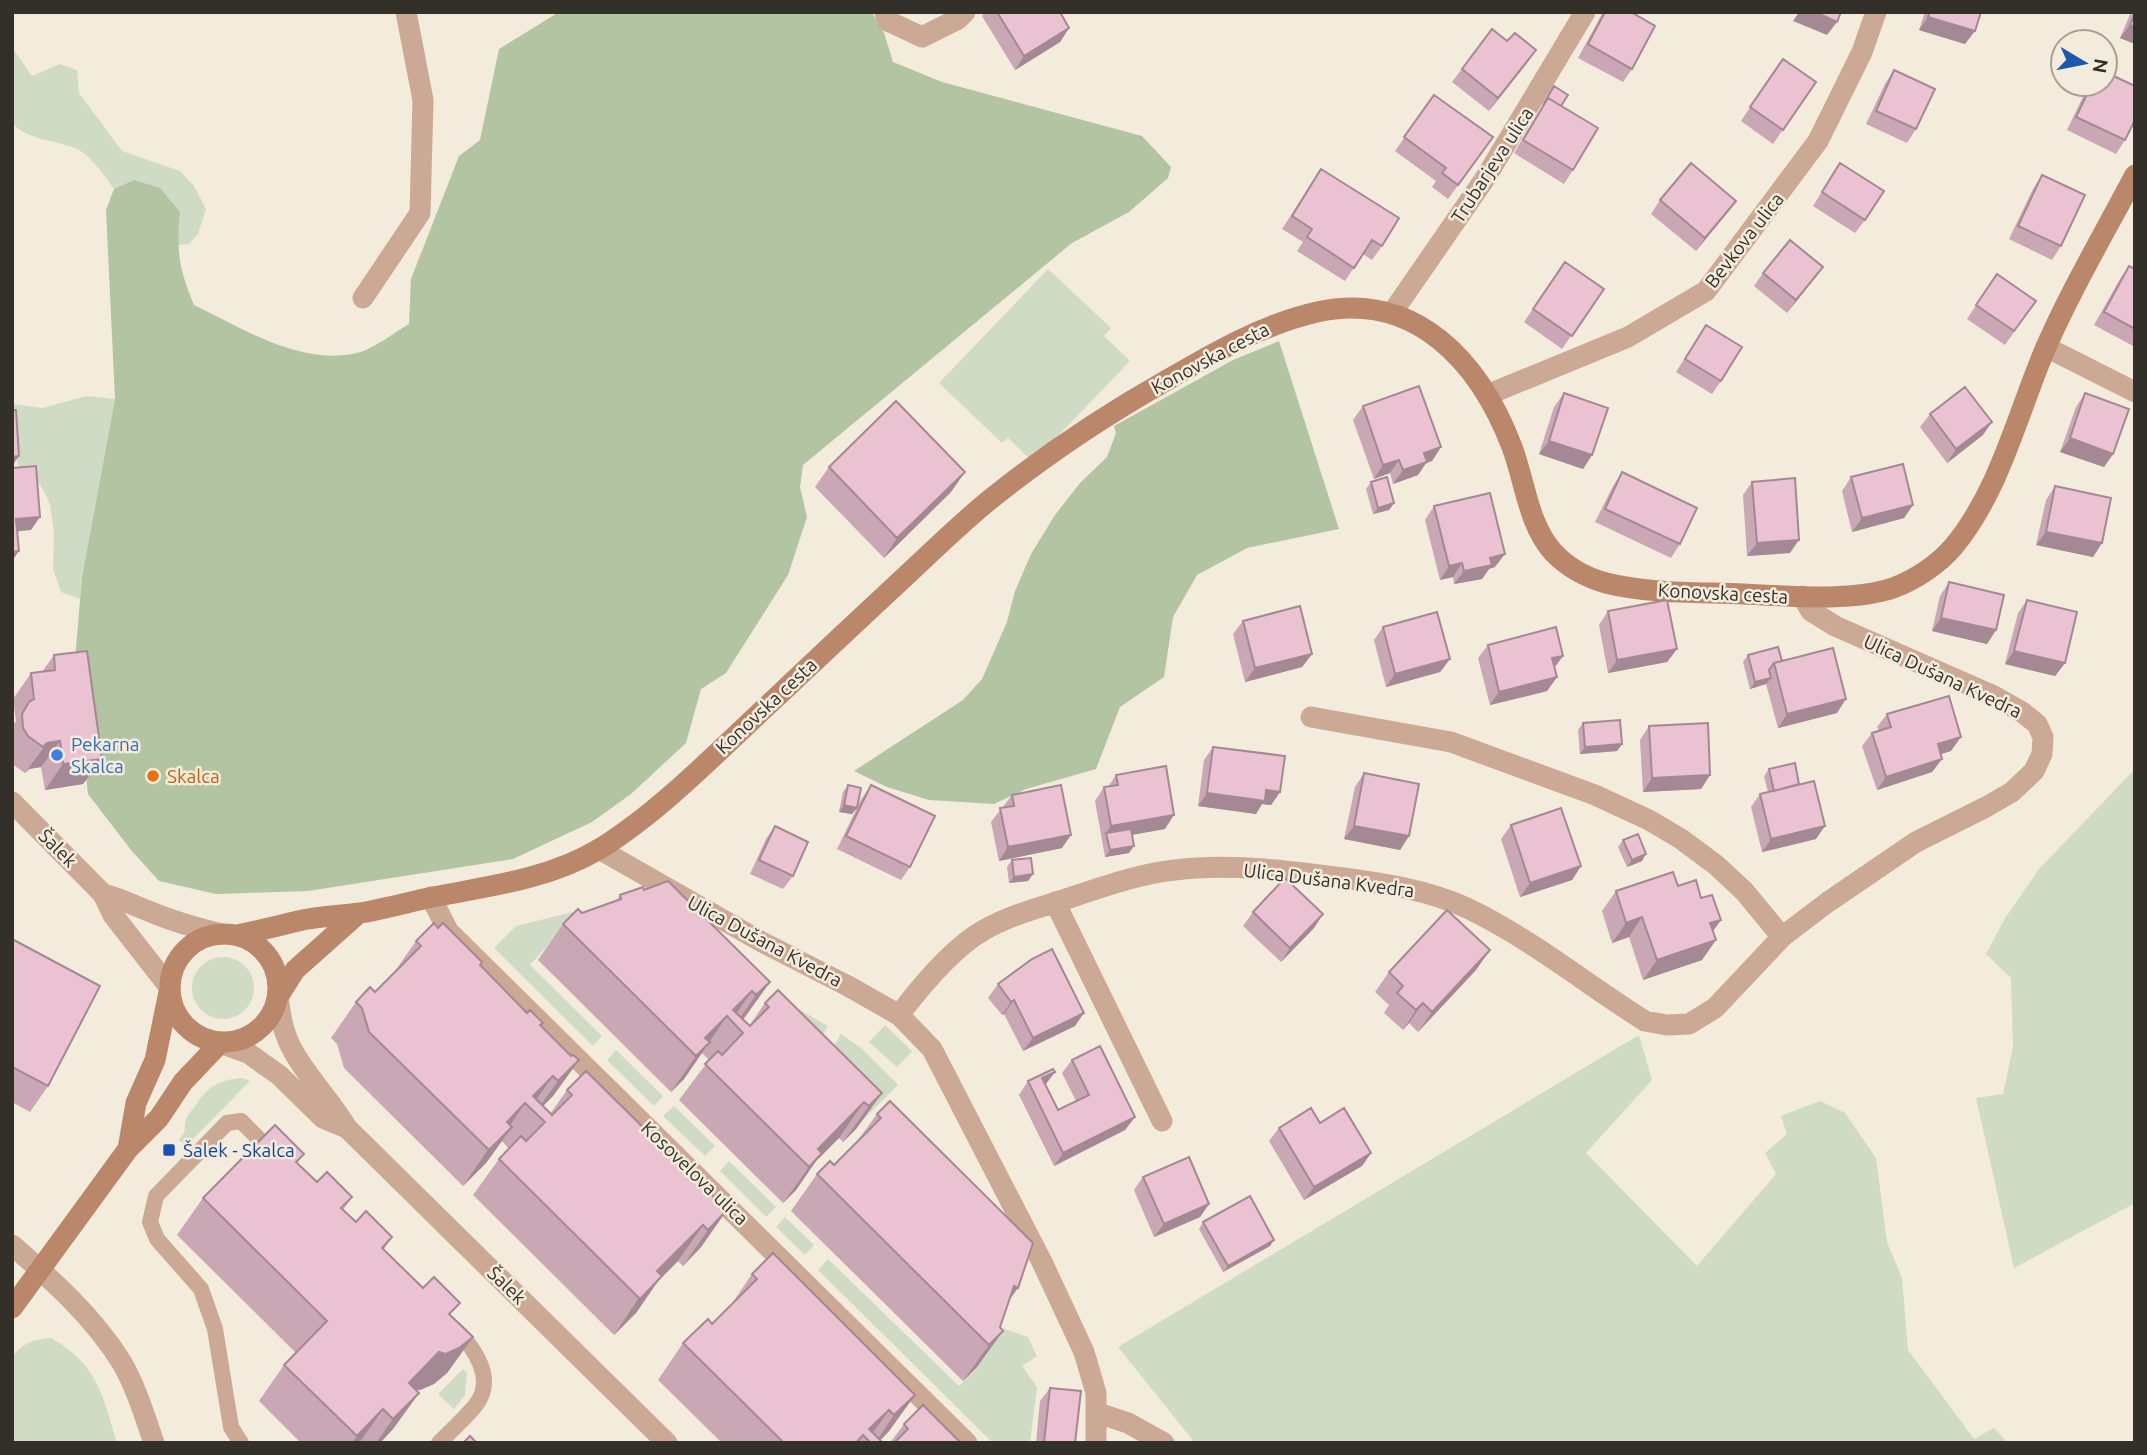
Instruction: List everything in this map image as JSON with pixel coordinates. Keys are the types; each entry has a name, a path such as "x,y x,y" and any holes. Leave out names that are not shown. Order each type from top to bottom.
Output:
{"street":[{"path":"363,298 420,213 423,100 406,12"},
{"path":"885,12 888,21 922,37 958,19 965,12"},
{"name":"Trubarjeva ulica","path":"1392,313 1486,177 1586,12"},
{"name":"Bevkova ulica","path":"1487,395 1628,337 1706,291 1818,141 1862,52 1876,12"},
{"name":"Konovska cesta","path":"229,934 275,928 301,920 359,913 527,878 558,868 599,849 650,812 703,765 992,498 1102,417 1211,354 1275,324 1319,311 1357,307 1392,313 1424,328 1466,363 1487,395 1512,447 1535,521 1551,550 1574,570 1603,582 1647,589 1802,596 1864,595 1894,588 1925,572 1949,553 1980,512 2046,347 2135,176"},
{"path":"2046,347 2135,392"},
{"name":"Ulica Dušana Kvedra","path":"599,849 760,941 899,1015 944,962 982,931 1018,914 1123,880 1174,870 1220,867 1297,872 1425,892 1466,907 1526,941 1645,1021 1667,1025 1689,1024 1715,1007 1782,937 1916,842 2012,792 2034,771 2042,754 2043,737 2037,724 2022,712 1992,695 1835,625 1811,611 1802,596"},
{"path":"1311,717 1451,742 1518,765 1617,805 1682,839 1716,865 1744,891 1782,937"},
{"name":"Šalek","path":"12,802 103,894"},
{"path":"12,1308 128,1149 159,1118 183,1082 220,1042 251,1036 264,1026 274,1012 278,997 279,980 273,965 265,951 252,941 184,925 124,899 103,894"},
{"path":"103,894 113,915 170,988 176,1011 190,1031 257,1059 279,1075 323,1118 347,1129"},
{"name":"Kosovelova ulica","path":"431,897 448,931 967,1443"},
{"path":"1055,902 1162,1121"},
{"path":"347,1129 335,1107 286,1038 278,997 295,970 359,913"},
{"path":"128,1149 136,1103 155,1060 173,972 180,957 191,945 205,937 229,934"},
{"path":"899,1015 932,1049 1042,1262 1084,1352 1096,1393 1096,1443"},
{"name":"Šalek","path":"347,1129 667,1443"},
{"path":"12,1245 40,1269 96,1327 123,1365 154,1443"},
{"path":"1098,1413 1128,1423 1164,1443"}],"lane":[{"path":"241,1443 231,1427 215,1329 201,1289 157,1239 150,1222 156,1196 227,1123 241,1121 289,1168"},
{"path":"439,1443 477,1404 483,1370 476,1352 444,1318"}],"green space":[{"path":"559,12 871,12 882,26 893,62 942,82 1142,136 1171,167 1168,178 1129,212 1072,243 803,465 800,487 807,517 788,575 726,673 701,689 686,743 631,794 592,822 513,859 308,891 216,894 159,881 88,794 74,672 82,577 115,399 106,210 114,189 134,180 160,188 180,212 180,260 194,305 273,343 294,350 336,356 363,351 409,324 411,279 459,156 480,140 499,49"},
{"path":"12,47 32,76 60,64 77,70 79,93 122,151 180,171 194,186 206,209 198,234 189,244 177,245 180,212 134,180 114,189 97,166 81,151 33,136 12,123"},
{"path":"1048,269 1111,328 1104,336 1130,361 1033,462 1008,438 1002,443 939,383"},
{"path":"1279,341 1339,529 1247,548 1197,575 1173,617 1164,677 1120,707 1096,769 1026,789 994,804 929,800 887,787 854,771 963,700 982,679 1007,622 1015,591 1031,554 1055,515 1080,483 1107,457 1116,433 1114,426 1233,360"},
{"path":"86,396 115,399 80,599 61,592 53,569 54,533 50,504 40,484 20,478 12,424 12,404 43,408"},
{"path":"2135,769 2135,1203 2014,1268 1976,1098 2003,1094 2013,1047 2011,978 1986,954 2004,920 2039,869"},
{"path":"573,912 579,935 551,942 530,965 602,1036 593,1046 494,948 516,926"},
{"path":"217,957 229,957 245,966 252,976 252,1000 245,1010 229,1019 217,1019 206,1014 197,1005 192,994 192,982 197,971 206,962"},
{"path":"781,999 828,1026 818,1043 831,1052 841,1034 861,1048 898,1085 860,1123"},
{"path":"885,1025 912,1051 897,1067 869,1042"},
{"path":"1639,1035 1652,1080 1586,1153 1697,1266 1776,1174 1765,1153 1787,1134 1781,1116 1820,1101 1845,1113 1876,1158 1887,1242 1902,1278 1908,1350 1974,1439 1994,1428 2008,1443 1195,1443 1118,1347"},
{"path":"616,1050 663,1096 654,1106 607,1060"},
{"path":"243,1078 250,1081 186,1146 179,1140 187,1117 210,1088 228,1080"},
{"path":"674,1106 715,1146 705,1156 663,1116"},
{"path":"729,1161 776,1207 766,1217 720,1171"},
{"path":"785,1217 814,1245 805,1255 776,1227"},
{"path":"828,1259 959,1386 978,1367 993,1325 1028,1337 1037,1356 1022,1366 1037,1387 1030,1443 993,1443 818,1270"},
{"path":"51,1338 67,1348 89,1370 102,1395 117,1443 12,1443 12,1357 29,1343"},
{"path":"463,1369 467,1373 465,1395 454,1409 438,1394"}],"building":[{"path":"997,12 1060,12 1069,28 1024,56"},
{"path":"1605,12 1631,12 1655,26 1632,69 1588,44"},
{"path":"1815,12 1841,12 1837,22"},
{"path":"1930,12 1981,12 1975,31 1928,17"},
{"path":"2135,13 2135,27 2130,25"},
{"path":"1492,29 1507,41 1515,33 1536,50 1498,98 1462,69"},
{"path":"1783,59 1816,82 1783,130 1750,107"},
{"path":"1894,70 1935,89 1916,129 1876,111"},
{"path":"2119,79 2135,86 2135,120 2125,140 2076,117 2085,98 2119,98"},
{"path":"1554,86 1568,95 1561,106 1548,98 1543,105"},
{"path":"1434,95 1493,137 1458,185 1442,173 1446,168 1404,137"},
{"path":"1548,98 1598,128 1573,170 1523,140"},
{"path":"1691,163 1736,201 1705,238 1660,200"},
{"path":"1840,163 1884,191 1865,220 1822,192"},
{"path":"1321,169 1399,218 1382,246 1372,240 1354,268 1307,237 1312,229 1292,216"},
{"path":"2042,175 2085,195 2061,246 2018,226"},
{"path":"1790,240 1823,267 1796,300 1763,273"},
{"path":"1565,262 1604,289 1572,336 1533,309"},
{"path":"2129,266 2135,269 2135,329 2104,312"},
{"path":"1997,274 2036,301 2014,331 1976,305"},
{"path":"1706,325 1742,347 1721,381 1685,359"},
{"path":"1419,386 1441,447 1424,453 1427,462 1403,470 1399,460 1383,465 1363,406"},
{"path":"1965,387 1992,422 1956,449 1930,414"},
{"path":"1564,393 1608,408 1592,455 1549,441"},
{"path":"2085,393 2129,409 2113,454 2070,438"},
{"path":"896,401 965,472 897,538 829,467"},
{"path":"12,410 16,410 19,456 12,457"},
{"path":"1903,464 1913,505 1862,518 1851,477"},
{"path":"36,466 40,517 16,519 19,551 12,552 12,468"},
{"path":"1622,472 1697,508 1680,544 1605,509"},
{"path":"1387,477 1394,503 1378,508 1371,482"},
{"path":"1795,478 1799,540 1757,543 1752,482"},
{"path":"2055,486 2111,498 2102,543 2046,532"},
{"path":"1490,493 1505,554 1490,558 1492,565 1464,571 1462,563 1449,566 1434,506"},
{"path":"1949,582 2004,595 1996,630 1941,618"},
{"path":"1667,600 1677,649 1617,660 1608,611"},
{"path":"2027,600 2077,612 2065,663 2014,651"},
{"path":"1300,606 1312,654 1255,668 1243,621"},
{"path":"1437,612 1450,659 1395,674 1383,627"},
{"path":"1556,627 1563,656 1552,658 1557,677 1499,692 1488,645"},
{"path":"1778,647 1782,661 1774,663 1769,670 1771,678 1755,682 1748,655"},
{"path":"1833,648 1846,699 1787,714 1774,663"},
{"path":"87,651 102,759 63,764 60,741 47,743 43,747 28,736 23,728 22,714 34,699 31,673 55,670 54,655"},
{"path":"1949,696 1961,737 1938,744 1942,759 1886,777 1872,733 1891,727 1887,714"},
{"path":"1620,720 1622,744 1585,747 1583,723"},
{"path":"1708,723 1710,775 1652,778 1649,726"},
{"path":"1213,747 1285,756 1280,792 1266,790 1265,801 1207,793"},
{"path":"1795,763 1799,784 1774,791 1769,769"},
{"path":"1166,766 1174,815 1111,826 1104,787 1118,785 1116,775"},
{"path":"1364,773 1419,784 1409,836 1354,826"},
{"path":"1814,781 1825,826 1771,839 1760,794"},
{"path":"848,785 861,788 857,808 844,805"},
{"path":"871,785 935,816 910,867 846,836"},
{"path":"1061,785 1071,835 1008,847 1000,808 1014,806 1012,795"},
{"path":"1561,808 1581,866 1530,883 1511,825"},
{"path":"775,826 808,842 793,876 759,860"},
{"path":"1131,829 1134,846 1110,850 1106,833"},
{"path":"1638,834 1646,854 1632,860 1623,840"},
{"path":"1031,858 1033,874 1014,877 1012,860"},
{"path":"1673,872 1678,886 1696,880 1701,898 1712,895 1721,920 1710,923 1716,940 1657,960 1642,917 1626,923 1616,891"},
{"path":"1285,878 1323,914 1290,948 1253,912"},
{"path":"668,881 770,982 756,995 752,991 733,1010 750,1026 769,1007 765,1003 778,990 882,1093 869,1106 864,1102 818,1149 822,1153 809,1167 705,1064 718,1051 722,1055 743,1033 727,1016 705,1038 710,1042 696,1056 563,924 578,909 582,913 621,899 620,895"},
{"path":"1447,910 1490,950 1432,1012 1423,1003 1416,1010 1397,993 1403,986 1389,972"},
{"path":"434,923 438,928 443,923 527,1013 530,1010 543,1023 540,1025 571,1056 579,1060 558,1081 553,1076 533,1096 552,1115 572,1095 567,1090 586,1071 727,1210 708,1230 703,1225 657,1271 662,1276 640,1299 499,1159 521,1136 526,1141 545,1122 525,1103 507,1122 512,1127 489,1150 369,1032 362,1008 356,1002 370,987 375,992 421,946 416,941"},
{"path":"12,939 100,986 48,1086 12,1067"},
{"path":"1052,949 1084,1013 1033,1038 1014,1000 1011,1002 998,984 1032,959"},
{"path":"1100,1046 1135,1117 1063,1153 1028,1081 1053,1069 1055,1072 1042,1078 1058,1110 1089,1095 1072,1060"},
{"path":"890,1101 1033,1243 1018,1288 1014,1286 1000,1327 1003,1331 989,1345 817,1174 830,1161 834,1165 881,1118 877,1114"},
{"path":"1311,1108 1320,1123 1344,1108 1371,1153 1314,1187 1279,1128"},
{"path":"275,1125 304,1154 296,1162 317,1182 327,1172 352,1197 341,1208 356,1222 366,1211 392,1237 382,1248 423,1288 434,1277 460,1303 449,1314 473,1337 446,1354 439,1352 409,1383 419,1393 393,1419 383,1409 357,1436 284,1365 327,1321 203,1198"},
{"path":"1189,1157 1209,1204 1164,1224 1143,1177"},
{"path":"1250,1196 1274,1240 1228,1266 1203,1222"},
{"path":"773,1253 915,1395 894,1415 889,1410 869,1429 883,1443 871,1443 863,1435 856,1443 784,1443 683,1343 708,1319 712,1324 757,1279 752,1274"},
{"path":"1050,1388 1081,1391 1075,1443 1044,1443"},
{"path":"923,1405 961,1443 894,1443 908,1429 904,1424"},
{"path":"470,1436 477,1443 463,1443"}],"place":[{"name":"Pekarna Skalca","path":"57,755"},
{"name":"Skalca","path":"153,776"},
{"name":"Šalek - Skalca","path":"169,1150"}]}
